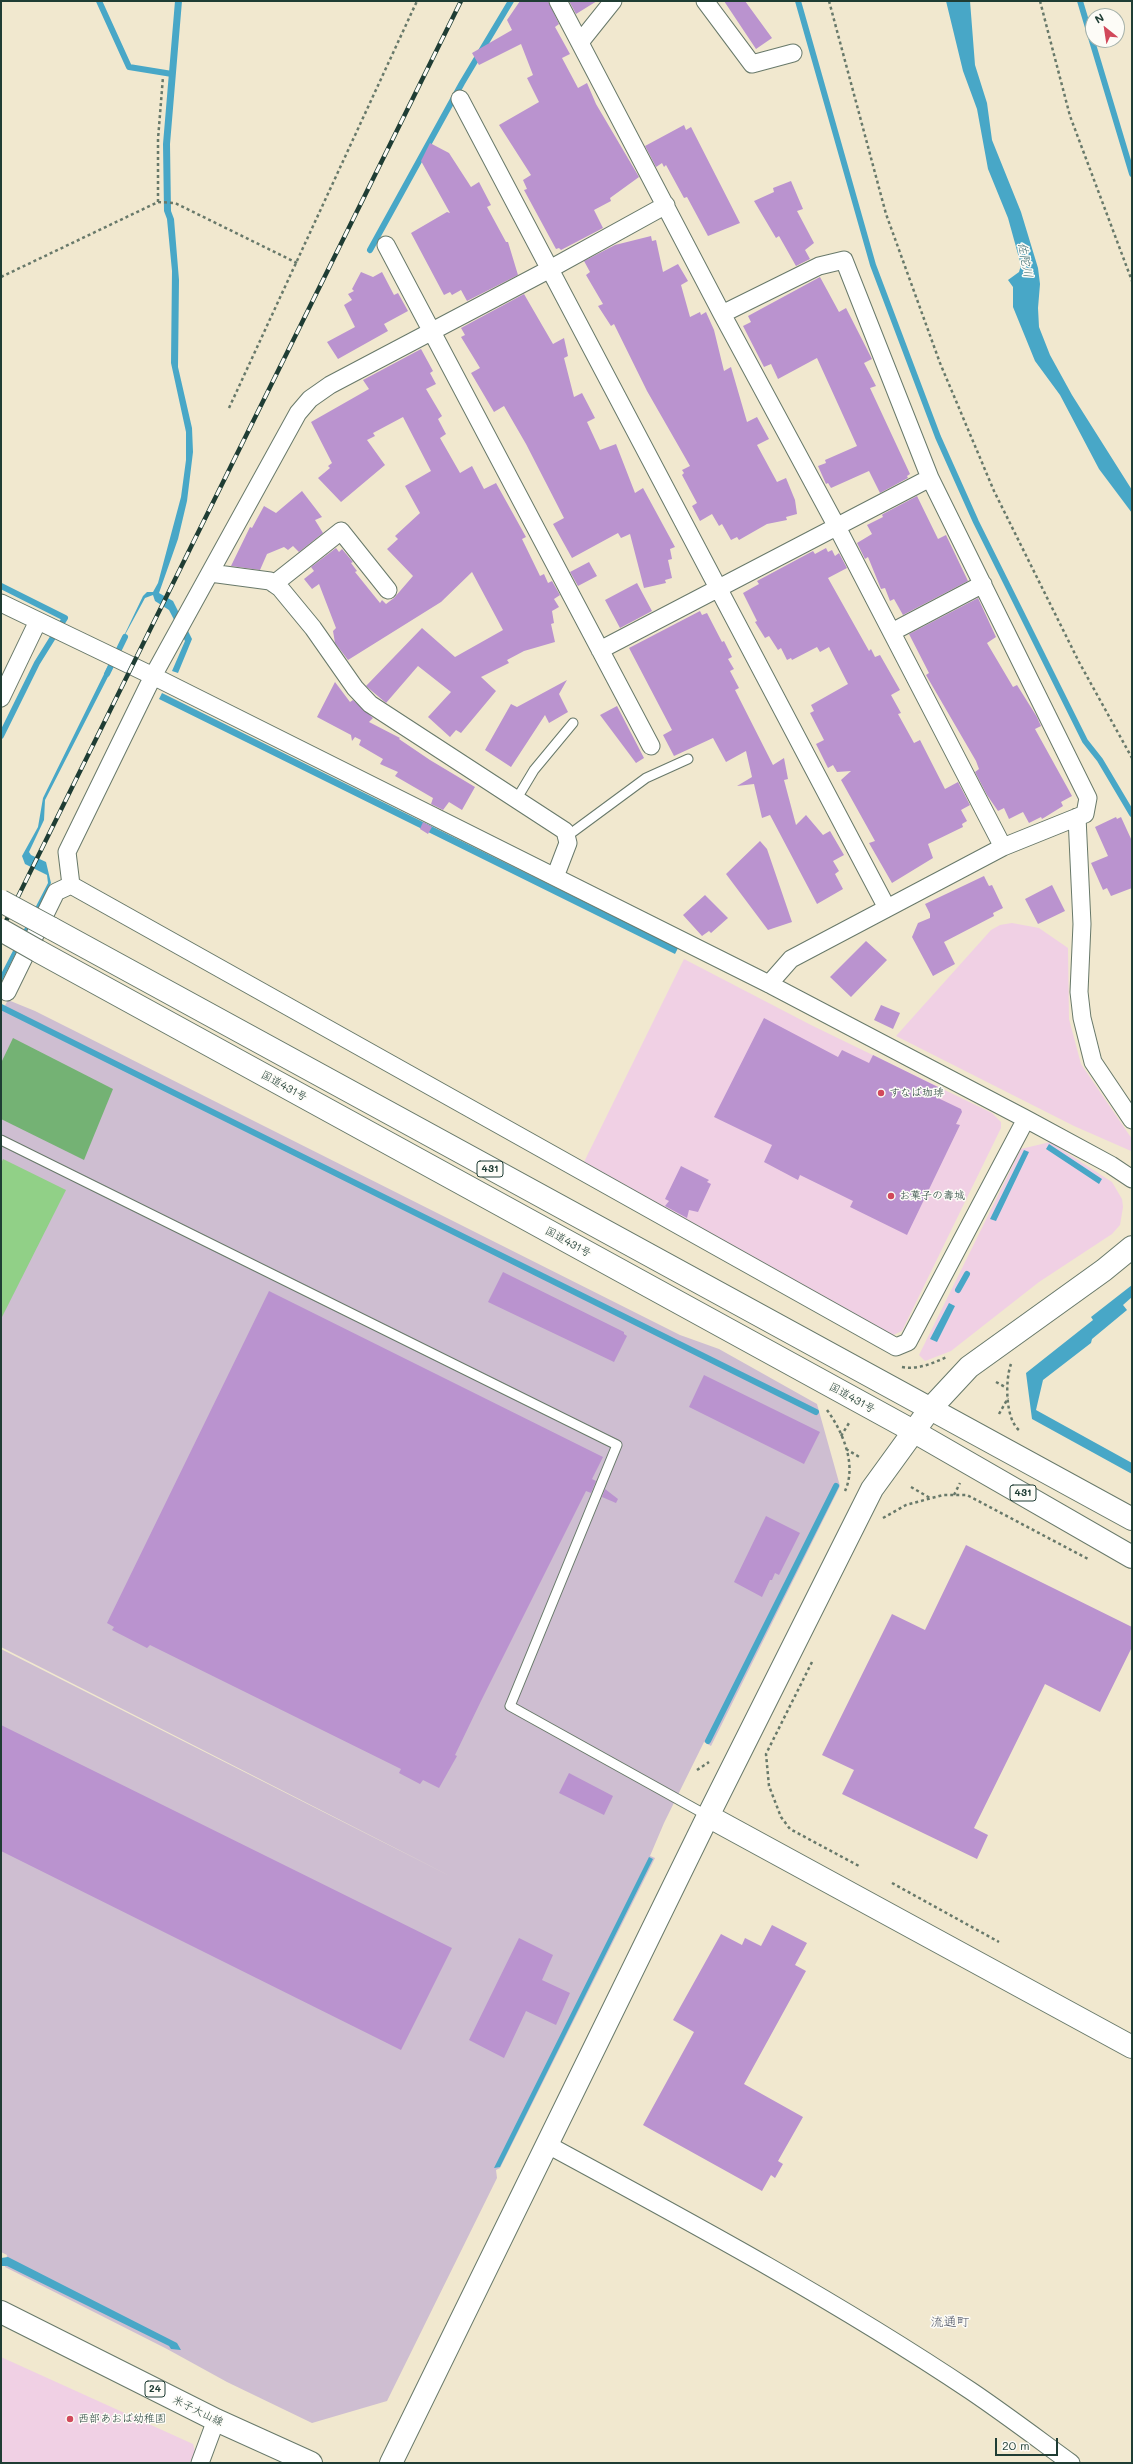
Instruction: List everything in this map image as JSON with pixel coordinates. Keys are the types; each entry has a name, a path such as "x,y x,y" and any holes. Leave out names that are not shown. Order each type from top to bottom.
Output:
{"main road":[{"name":"431","path":"1,901 1132,1519"},
{"name":"国道431号","path":"1,930 913,1431 1132,1557"},
{"path":"391,2463 708,1816 872,1489 930,1409 969,1367 1104,1270 1132,1247"},
{"path":"708,1816 1131,2044"},
{"name":"米子大山線","path":"1,2312 216,2420 311,2463"}],"street":[{"path":"558,1 581,41 722,314 837,527 1003,847"},
{"path":"581,41 613,1"},
{"path":"705,1 752,64 793,53"},
{"path":"460,99 887,908"},
{"path":"71,885 67,852 153,676 298,413 310,399 432,331 550,269 666,205"},
{"path":"386,245 652,746"},
{"path":"722,314 819,266 844,260 930,478 1088,798 1085,814 1003,847 791,959 769,984"},
{"path":"600,650 930,478"},
{"path":"274,584 341,531 388,590"},
{"path":"210,573 270,581 280,588 313,628 366,700 564,831 568,843 555,877"},
{"path":"892,632 983,584"},
{"path":"1,603 153,676 769,984 1026,1119 1111,1165 1132,1180"},
{"path":"1,698 38,621"},
{"path":"1077,817 1082,924 1079,992 1082,1018 1093,1062 1132,1120"},
{"path":"7,992 56,892 71,885"},
{"path":"71,885 896,1346 908,1342 1026,1119"},
{"path":"548,2145 720,2238 818,2295 972,2391 1071,2463"},
{"path":"200,2463 216,2420"}],"lane":[{"path":"516,800 534,770 573,723"},
{"path":"566,837 646,778 688,759"},
{"path":"1,1140 617,1446 510,1706 708,1816"}],"path":[{"path":"229,408 297,264 417,1"},
{"path":"829,1 886,214 940,363 994,491 1079,662 1132,758"},
{"path":"1040,1 1070,116 1132,281"},
{"path":"158,202 158,139 162,77"},
{"path":"1,277 158,202 175,203 297,264"},
{"path":"1012,1361 1007,1375 1008,1398 1013,1423 1018,1430 1025,1434"},
{"path":"996,1382 1007,1388"},
{"path":"999,1414 1008,1398"},
{"path":"825,1407 841,1436 851,1468 844,1493"},
{"path":"841,1436 849,1422"},
{"path":"846,1449 861,1458"},
{"path":"953,1495 960,1483"},
{"path":"911,1487 930,1498"},
{"path":"880,1525 889,1513 906,1505 930,1498 967,1495 1098,1564"},
{"path":"812,1661 766,1754 769,1786 782,1817 790,1829 859,1866"},
{"path":"697,1770 708,1764 712,1758"},
{"path":"892,1883 999,1942"}],"shaded area":[{"path":"1012,923 1039,928 1068,948 1069,1019 1081,1064 1132,1139 1131,1151 1074,1126 896,1036 991,930 1000,925"},
{"name":"お菓子の壽城","path":"684,959 811,1025 992,1113 1001,1122 1001,1128 902,1331 891,1336 583,1164"},
{"path":"8,1000 35,1011 680,1335 719,1349 817,1404 840,1486 711,1746 704,1742 664,1823 650,1856 655,1858 500,2168 496,2170 497,2178 387,2401 312,2423 227,2382 167,2349 5,2267 7,2255 1,2252 1,1649 454,1878 1,1647 1,1013"},
{"name":"お菓子の壽城","path":"1050,1142 1112,1182 1122,1199 1123,1207 1120,1225 1112,1234 1039,1282 951,1351 925,1361 919,1355 1021,1149"},
{"name":"西部あおば幼稚園","path":"1,2357 193,2444 195,2452 190,2463 1,2463"}],"green space":[{"path":"13,1038 113,1089 84,1160 1,1119 1,1063"},
{"path":"3,1159 66,1190 1,1319 1,1164"}],"water":[{"path":"175,1 182,1 170,144 171,211 174,219 179,280 178,367 192,428 193,452 187,501 178,539 159,593 173,601 192,639 178,673 172,671 185,641 169,610 155,601 153,595 145,598 120,644 143,596 147,592 153,592 158,583 181,497 186,460 186,432 171,363 172,271 167,219 164,211 163,144"},
{"name":"佐陀川","path":"946,1 970,1 975,65 987,103 992,140 1021,212 1038,268 1040,284 1038,308 1039,327 1050,355 1072,395 1132,490 1132,513 1099,469 1060,395 1035,361 1013,307 1013,287 1008,280 1019,272 1021,265 1008,218 988,169 977,109 963,71"},
{"path":"108,666 112,669 45,800 44,820 29,852 31,855 46,862 51,883 1,983 1,974 48,883 47,875 25,864 22,856 38,827 43,798"},
{"path":"162,693 678,948 675,954 159,699"},
{"path":"1049,1144 1102,1179 1099,1184 1046,1149"},
{"path":"1024,1150 1029,1152 996,1221 990,1219"},
{"path":"1132,1285 1132,1297 1123,1305 1127,1310 1092,1339 1091,1343 1043,1380 1036,1410 1132,1463 1132,1474 1032,1419 1026,1373 1093,1320 1091,1317"},
{"path":"949,1303 955,1306 937,1342 930,1339"},
{"path":"649,1857 653,1859 500,2167 494,2168"},
{"path":"8,2257 177,2343 181,2350 171,2349 169,2346 7,2266 1,2266 1,2258"}],"building":[{"path":"520,1 548,1 559,24 555,27 570,54 562,58 578,88 587,83 596,104 639,177 610,198 611,201 594,210 603,228 561,250 559,248 556,249 524,190 527,189 523,180 531,175 499,125 539,102 527,78 533,75 521,44 479,65 472,53 512,30 507,20"},
{"path":"569,1 597,1 576,14"},
{"path":"724,1 745,1 772,38 756,49"},
{"path":"684,125 686,130 691,127 740,223 708,236 687,197 684,198 666,165 664,167 662,163 656,167 645,146"},
{"path":"430,143 449,153 471,187 479,182 491,205 487,207 506,242 508,242 518,275 467,301 461,290 452,295 450,292 444,295 411,233 447,212 450,213 421,161"},
{"path":"791,181 803,209 797,211 814,243 805,250 810,259 796,266 779,236 776,238 754,201 774,192 773,188"},
{"path":"651,236 652,241 656,240 663,272 678,264 688,281 681,285 690,317 700,312 701,315 706,312 714,330 724,371 731,367 747,422 757,417 769,439 757,445 777,482 786,478 795,500 797,514 786,517 787,520 767,524 739,540 737,537 731,540 722,524 719,526 712,514 700,521 692,506 697,503 682,475 684,473 682,470 690,466 647,391 614,324 611,326 598,306 603,304 586,275 590,272 584,261 615,245"},
{"path":"361,272 373,277 382,272 394,295 398,293 408,311 384,324 388,331 338,359 327,342 355,327 344,305 352,300 348,294 354,291 352,289"},
{"path":"820,277 839,312 846,308 872,359 864,363 876,386 870,388 910,474 907,476 908,478 880,493 869,471 831,488 828,483 826,484 818,466 826,463 825,460 857,446 817,358 778,379 771,364 764,367 743,326 751,322 748,316"},
{"path":"524,294 553,344 564,338 568,356 564,358 574,397 582,393 595,418 587,422 600,450 616,444 635,493 643,488 675,547 670,549 672,559 668,560 672,578 665,580 666,583 644,588 630,534 621,538 618,533 572,558 553,524 564,518 526,444 504,406 494,412 471,373 480,368 461,337 465,335 461,328"},
{"path":"421,349 433,371 430,373 436,384 426,389 442,416 438,419 446,434 440,438 460,473 472,466 484,489 496,483 526,537 522,539 540,576 544,574 548,583 552,581 560,595 554,599 559,607 552,611 554,623 551,624 555,642 524,651 507,660 509,663 481,677 496,691 461,733 456,730 450,737 428,717 451,692 418,666 386,703 366,686 422,628 455,657 503,630 472,572 441,602 348,660 335,643 333,631 336,628 319,584 312,589 304,579 314,571 311,567 336,548 339,552 342,549 353,562 351,563 357,571 355,572 380,603 382,600 386,604 394,598 413,576 387,549 398,539 395,536 420,513 405,486 431,471 403,417 373,433 375,436 367,440 385,465 341,502 318,478 330,468 328,466 332,463 311,422 369,389 363,380"},
{"path":"302,491 322,517 315,520 323,533 299,552 293,546 288,550 284,547 267,554 260,570 231,566 250,527 252,528 264,506 276,513"},
{"path":"917,496 938,539 946,535 968,581 903,615 894,599 890,601 885,588 881,589 868,557 865,559 857,543 872,534 867,525 883,517 883,514"},
{"path":"826,548 828,552 832,550 835,556 839,553 847,568 828,578 869,651 871,649 875,657 880,655 900,690 891,695 901,713 898,714 914,743 920,740 945,789 958,782 970,805 961,810 967,821 962,824 963,827 928,844 933,858 892,883 869,843 875,841 841,780 851,771 837,772 833,765 828,768 816,744 824,740 810,713 814,711 811,705 848,684 829,647 820,652 817,647 792,660 791,658 787,660 781,648 778,650 769,636 765,638 755,622 757,621 743,593 759,584 757,581 813,551 815,554"},
{"path":"589,562 597,576 578,586 570,572"},
{"path":"637,583 652,611 620,628 605,600"},
{"path":"978,598 996,637 987,643 1013,687 1017,685 1037,717 1041,726 1035,729 1072,796 1061,802 1063,806 1042,819 1041,817 1029,823 1023,812 1009,819 1004,808 998,811 987,795 975,772 979,769 976,761 926,675 929,673 909,634"},
{"path":"700,611 702,615 707,613 722,642 724,641 732,657 728,659 734,669 730,671 739,688 735,690 773,765 784,758 788,779 784,780 796,825 806,815 823,835 830,831 844,855 833,861 839,871 835,874 843,889 817,904 770,815 762,818 754,784 737,786 752,777 746,751 726,762 713,738 674,756 663,735 672,730 629,648"},
{"path":"567,680 559,694 568,712 549,723 545,715 511,767 485,750 511,704 517,707"},
{"path":"335,682 350,702 353,700 373,718 369,722 400,738 399,739 430,760 475,787 462,810 449,802 443,810 431,804 433,798 395,776 398,772 380,764 383,759 359,745 361,740 355,737 352,741 351,735 317,717"},
{"path":"617,706 644,758 636,763 600,715"},
{"path":"1116,817 1117,819 1121,817 1132,841 1132,888 1111,896 1107,888 1103,890 1091,863 1108,856 1095,827"},
{"path":"423,822 432,827 428,834 420,829"},
{"path":"760,841 767,849 792,922 768,930 726,874"},
{"path":"984,876 989,886 992,885 1003,908 993,913 994,916 944,942 955,964 933,976 912,937 918,923 930,918 930,914 925,904"},
{"path":"1052,885 1065,911 1038,924 1025,899"},
{"path":"705,895 728,918 711,933 709,931 702,936 683,915"},
{"path":"866,941 887,960 851,997 830,977"},
{"path":"881,1005 900,1013 893,1029 874,1020"},
{"path":"764,1018 838,1057 842,1050 869,1063 873,1055 942,1089 938,1098 961,1109 962,1112 956,1124 960,1125 907,1235 850,1207 853,1201 800,1175 798,1180 764,1162 772,1145 714,1117"},
{"path":"681,1166 709,1180 707,1182 711,1184 698,1212 689,1210 687,1218 665,1206 669,1201 665,1199"},
{"path":"503,1272 624,1332 627,1336 614,1362 488,1302"},
{"path":"269,1291 603,1457 592,1479 596,1481 591,1493 586,1491 481,1701 455,1755 457,1756 439,1788 423,1780 420,1784 399,1773 401,1769 150,1645 147,1648 112,1630 114,1627 107,1623"},
{"path":"704,1375 820,1432 804,1464 689,1407"},
{"path":"605,1489 618,1499 616,1503 602,1497"},
{"path":"766,1516 800,1533 779,1575 775,1573 762,1597 734,1582"},
{"path":"966,1545 1132,1627 1132,1647 1100,1712 1045,1684 974,1828 988,1835 977,1859 842,1794 854,1770 822,1755 892,1614 925,1630"},
{"path":"1,1725 452,1948 401,2050 1,1851"},
{"path":"569,1773 613,1796 604,1815 559,1793"},
{"path":"772,1925 807,1943 795,1965 806,1971 744,2084 803,2117 778,2161 783,2164 775,2178 771,2175 762,2191 643,2125 694,2032 673,2020 721,1934 742,1945 745,1938 761,1946"},
{"path":"519,1938 553,1955 542,1980 570,1993 556,2025 526,2011 504,2058 469,2040"}],"waterway":[{"path":"99,1 129,67 172,74"},
{"path":"370,250 462,83 511,1"},
{"path":"798,1 873,265 938,437 976,522 1085,741 1100,760 1132,814"},
{"path":"1080,1 1132,174"},
{"path":"1,586 65,618 37,663 1,736"},
{"path":"107,674 125,637"},
{"path":"1,1007 816,1412"},
{"path":"958,1290 967,1274"},
{"path":"708,1741 836,1486"}],"railway":[{"path":"1,931 461,1"}],"place":[{"name":"すなば珈琲","path":"881,1093"},
{"name":"お菓子の壽城","path":"891,1196"},
{"name":"西部あおば幼稚園","path":"70,2419"}],"district":[{"name":"流通町","path":"950,2322"}]}
